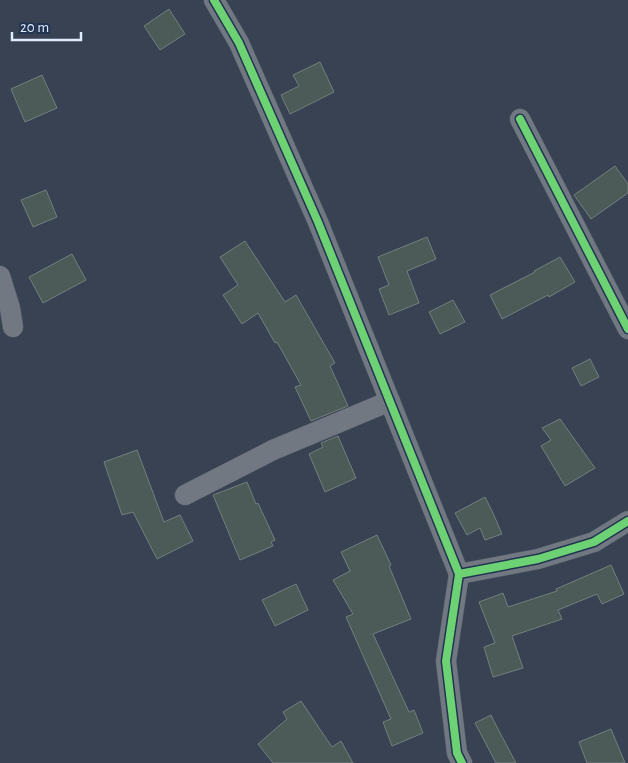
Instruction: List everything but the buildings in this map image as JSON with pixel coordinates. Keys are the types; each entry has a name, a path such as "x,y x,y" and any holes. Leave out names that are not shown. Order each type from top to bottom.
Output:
{"street":[{"path":"214,0 239,43 318,222 460,574 446,661 457,753 462,763"},
{"path":"520,119 628,329"},
{"path":"0,276 10,308 13,327"},
{"path":"185,495 273,450 390,401"},
{"path":"460,574 538,558 594,542 628,521"}],"cycle path":[{"path":"214,0 239,43 318,222 459,574"},
{"path":"520,119 628,329"},
{"path":"462,763 457,753 446,661 459,574 538,559 594,542 628,521"}]}
